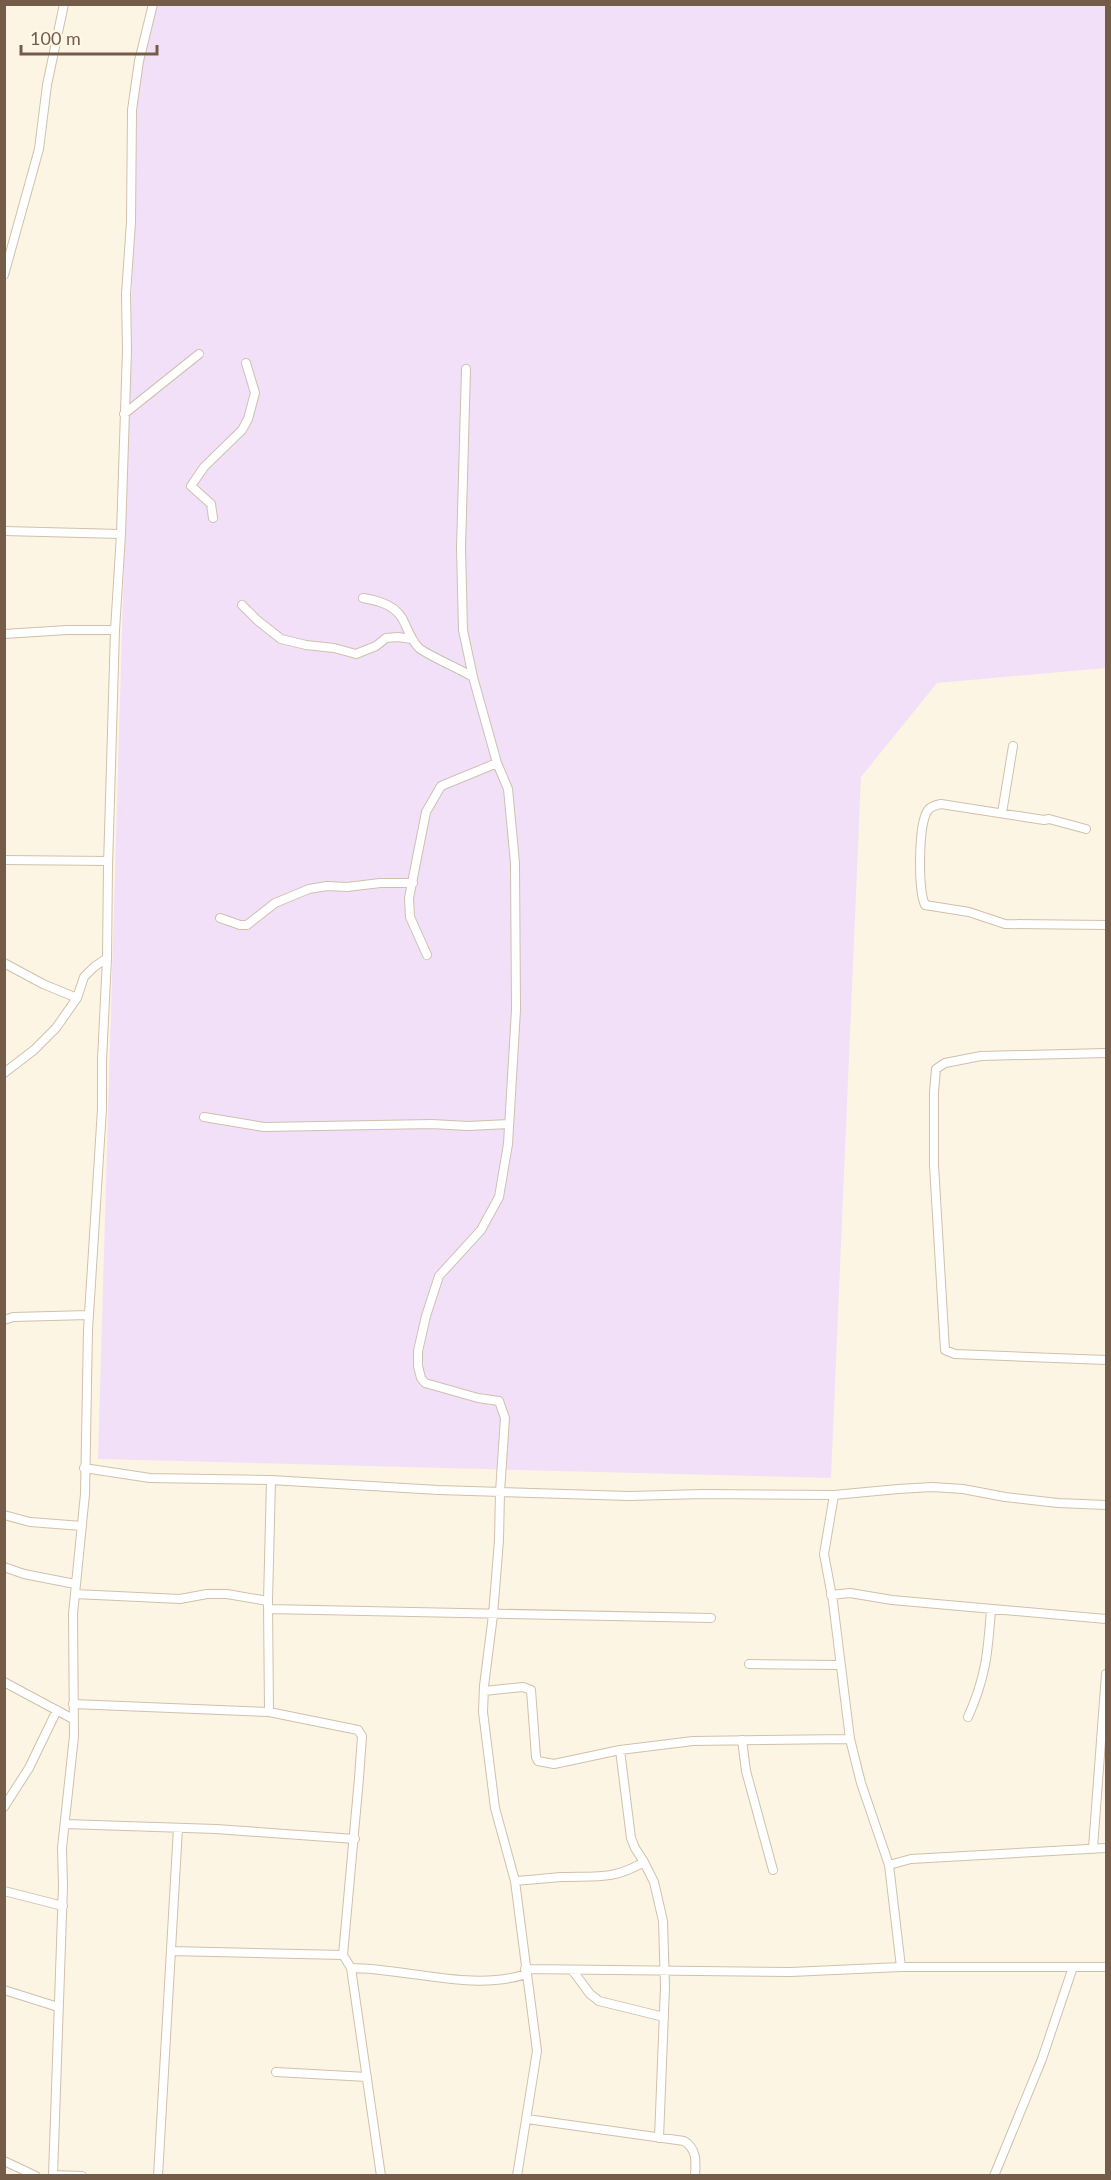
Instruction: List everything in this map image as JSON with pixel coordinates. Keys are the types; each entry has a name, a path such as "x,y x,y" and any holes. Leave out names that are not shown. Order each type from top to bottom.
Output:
{"street":[{"path":"4,275 39,149 47,85 64,4"},
{"path":"82,2175 53,2175 63,1848 74,1736 75,1584 85,1494 89,1316 100,1155 115,630 121,534 127,350 126,294 132,110 138,61 153,4"},
{"path":"124,414 199,354"},
{"path":"213,518 211,504 191,486 204,467 242,430 248,419 255,393 246,363"},
{"path":"466,369 461,548 463,630 473,677 497,763 508,789 515,863 516,1010 509,1124 499,1197 481,1230 439,1276 426,1316 418,1351 418,1366 425,1383 478,1398 499,1401 505,1418 499,1540 483,1712 495,1808 515,1881 537,2051 517,2175"},
{"path":"4,531 121,534"},
{"path":"363,598 378,601 395,609 421,650 473,677"},
{"path":"242,605 282,639 306,645 334,648 356,654 376,646 386,638 412,639"},
{"path":"4,634 115,630"},
{"path":"1002,813 1013,746"},
{"path":"428,954 410,917 409,898 426,812 441,786 497,763"},
{"path":"1086,828 1049,819 941,804 929,810 926,817 921,847 920,883 925,904 969,912 1005,924 1107,925"},
{"path":"4,860 108,861"},
{"path":"220,918 247,925 275,903 309,889 327,886 413,883"},
{"path":"4,1072 56,1028 77,998 84,977 107,958"},
{"path":"4,963 43,984 77,998"},
{"path":"1107,1053 981,1056 945,1063 936,1069 934,1092 934,1165 945,1350 955,1354 1003,1357 1107,1360"},
{"path":"204,1117 264,1127 509,1124"},
{"path":"4,1320 13,1317 89,1316"},
{"path":"84,1468 150,1478 271,1480 629,1496 834,1495 932,1487 963,1489 1058,1503 1107,1504"},
{"path":"269,1712 268,1605 271,1480"},
{"path":"834,1495 824,1554 850,1739 861,1783 889,1865 901,1967"},
{"path":"4,1515 30,1522 82,1526"},
{"path":"4,1567 24,1574 75,1584"},
{"path":"829,1582 850,1593"},
{"path":"831,1595 850,1593 892,1600 1107,1619"},
{"path":"75,1594 180,1599 207,1594 228,1594 268,1605 493,1615 711,1618"},
{"path":"968,1718 980,1690 987,1659 991,1609"},
{"path":"749,1664 840,1665"},
{"path":"1093,1848 1107,1674"},
{"path":"4,1682 73,1719"},
{"path":"484,1691 523,1687 531,1690 536,1757 538,1761 554,1764 620,1750 693,1741 850,1739"},
{"path":"73,1704 269,1712 358,1730 362,1737 344,1955 351,1968 381,2175"},
{"path":"4,1807 29,1768 57,1710"},
{"path":"742,1740 746,1771 773,1870"},
{"path":"620,1750 631,1838 654,1882 663,1921 665,1971 659,2138"},
{"path":"65,1824 178,1828 355,1839"},
{"path":"158,2175 178,1828"},
{"path":"889,1865 911,1859 1107,1848"},
{"path":"515,1881 559,1877 603,1878 633,1869 644,1863"},
{"path":"4,1891 63,1906"},
{"path":"171,1951 344,1955"},
{"path":"351,1968 377,1968 420,1975 480,1980 513,1978 526,1972 573,1971 791,1972 901,1967 1107,1967"},
{"path":"994,2175 1042,2059 1073,1967"},
{"path":"573,1971 590,1994 599,2001 664,2017"},
{"path":"4,1990 58,2007"},
{"path":"276,2072 367,2077"},
{"path":"527,2119 684,2141 692,2146 697,2159 695,2175"},
{"path":"4,2161 36,2175"}],"shaded area":[{"path":"156,5 1106,5 1106,668 937,683 861,777 831,1478 98,1459 138,76"}]}
